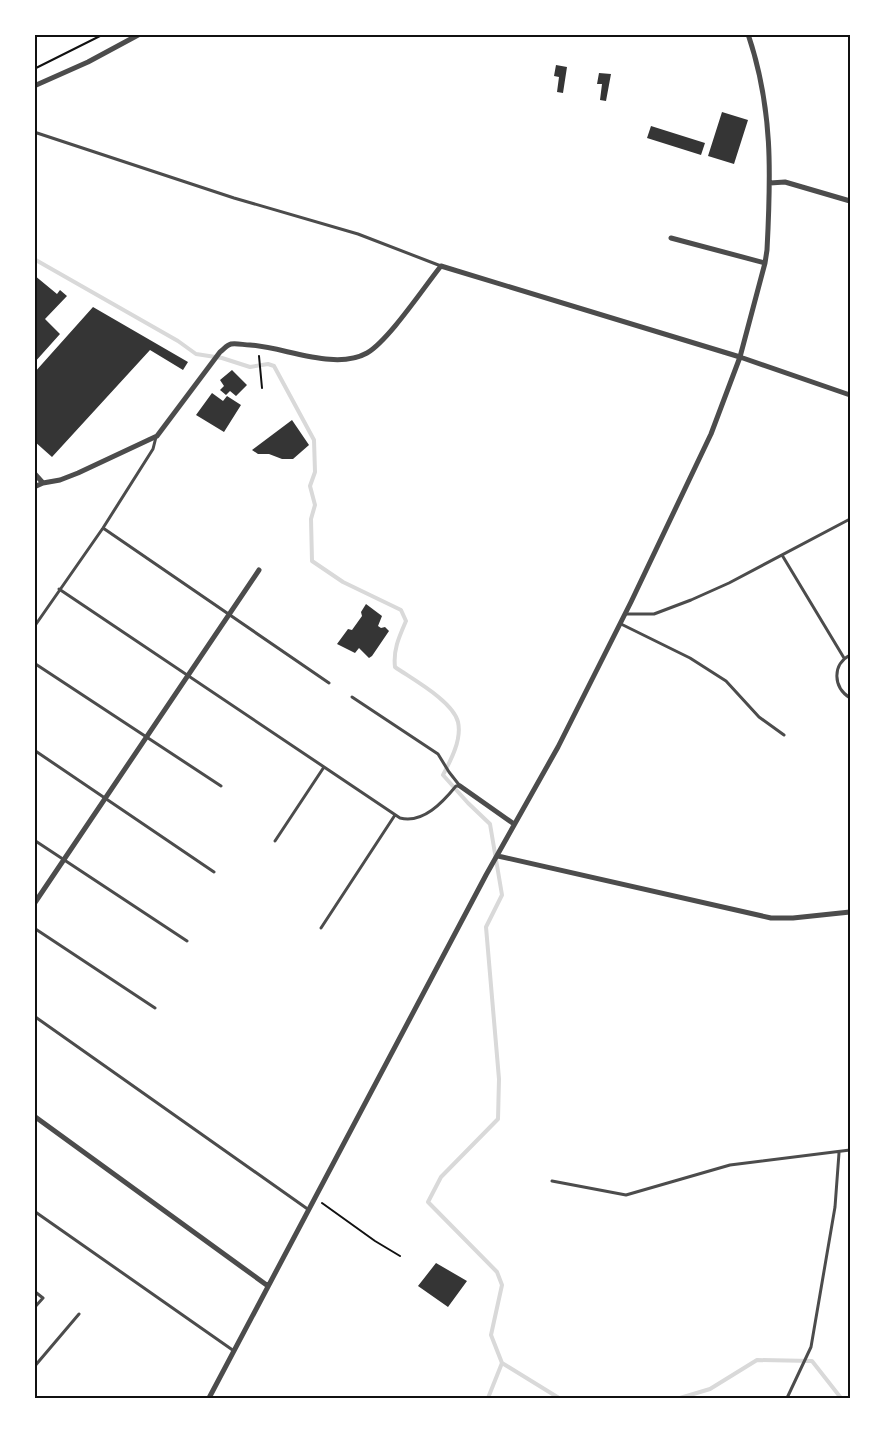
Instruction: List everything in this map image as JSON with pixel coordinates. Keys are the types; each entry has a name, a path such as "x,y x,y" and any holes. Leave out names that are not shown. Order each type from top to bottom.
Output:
{"street":[{"path":"34,86 88,62 140,34"},
{"path":"209,1398 486,874 558,747 711,434 740,357 765,263 770,183 766,102 748,34"},
{"path":"770,183 785,182 850,201"},
{"path":"671,238 765,263"},
{"path":"34,487 78,473 157,436 220,352 232,344 260,346 319,358 343,359 360,356 375,348 441,266 740,357 850,395"},
{"path":"34,473 43,483"},
{"path":"34,904 65,861 227,614 259,570"},
{"path":"458,786 514,824"},
{"path":"498,856 771,918 850,912"},
{"path":"34,1116 268,1286"}],"lane":[{"path":"34,132 234,198 358,234 441,266"},
{"path":"34,627 103,528 153,449 157,436"},
{"path":"625,614 654,614 674,608 729,583 850,519"},
{"path":"103,528 329,683"},
{"path":"782,555 844,658"},
{"path":"59,589 395,815 405,819 426,814 458,786 438,754 352,697"},
{"path":"620,623 690,658 726,681 759,717 784,735"},
{"path":"850,655 839,664 837,680 843,693 850,698"},
{"path":"34,663 221,786"},
{"path":"34,750 214,872"},
{"path":"275,841 324,767"},
{"path":"321,928 395,815"},
{"path":"34,840 187,941"},
{"path":"34,928 154,1008"},
{"path":"34,1016 309,1210"},
{"path":"552,1181 626,1195 730,1165 850,1150"},
{"path":"787,1398 808,1353 835,1206 839,1153"},
{"path":"34,1211 234,1351"},
{"path":"34,1291 43,1298 34,1308"},
{"path":"34,1367 79,1314"}],"path":[{"path":"34,69 104,34"},
{"path":"259,353 262,388"},
{"path":"315,1198 400,1256"}],"building":[{"path":"556,65 567,67 563,93 557,92 559,77 554,76"},
{"path":"599,73 611,74 606,101 600,100 602,84 597,84"},
{"path":"722,112 748,120 734,164 708,156"},
{"path":"651,126 705,143 701,155 647,138"},
{"path":"34,275 57,294 60,290 67,296 45,319 60,334 34,363"},
{"path":"93,307 188,362 183,370 150,350 52,457 34,441 34,373"},
{"path":"232,370 247,385 236,396 230,391 226,395 220,390 224,386 220,380"},
{"path":"212,393 223,401 227,396 241,405 224,432 196,415"},
{"path":"292,420 309,445 293,459 258,454 252,450"},
{"path":"366,604 382,616 378,626 385,627 389,631 369,658 359,648 355,653 337,644 348,629 352,630 362,616 361,612"},
{"path":"436,1263 467,1281 448,1307 418,1286"}],"waterway":[{"path":"34,259 178,341 196,354 222,358 250,367 268,364 274,366 314,440 315,472 310,486 315,505 311,519 312,561 343,582 401,610 406,621 396,649 395,667 431,691 455,714 458,722 458,735 455,749 443,775 490,824 502,895 486,927 499,1079 498,1119 441,1177 428,1202 497,1272 502,1285 491,1335 502,1363 559,1398"},
{"path":"680,1398 710,1389 757,1360 812,1361 841,1398"},
{"path":"488,1398 502,1363"}]}
